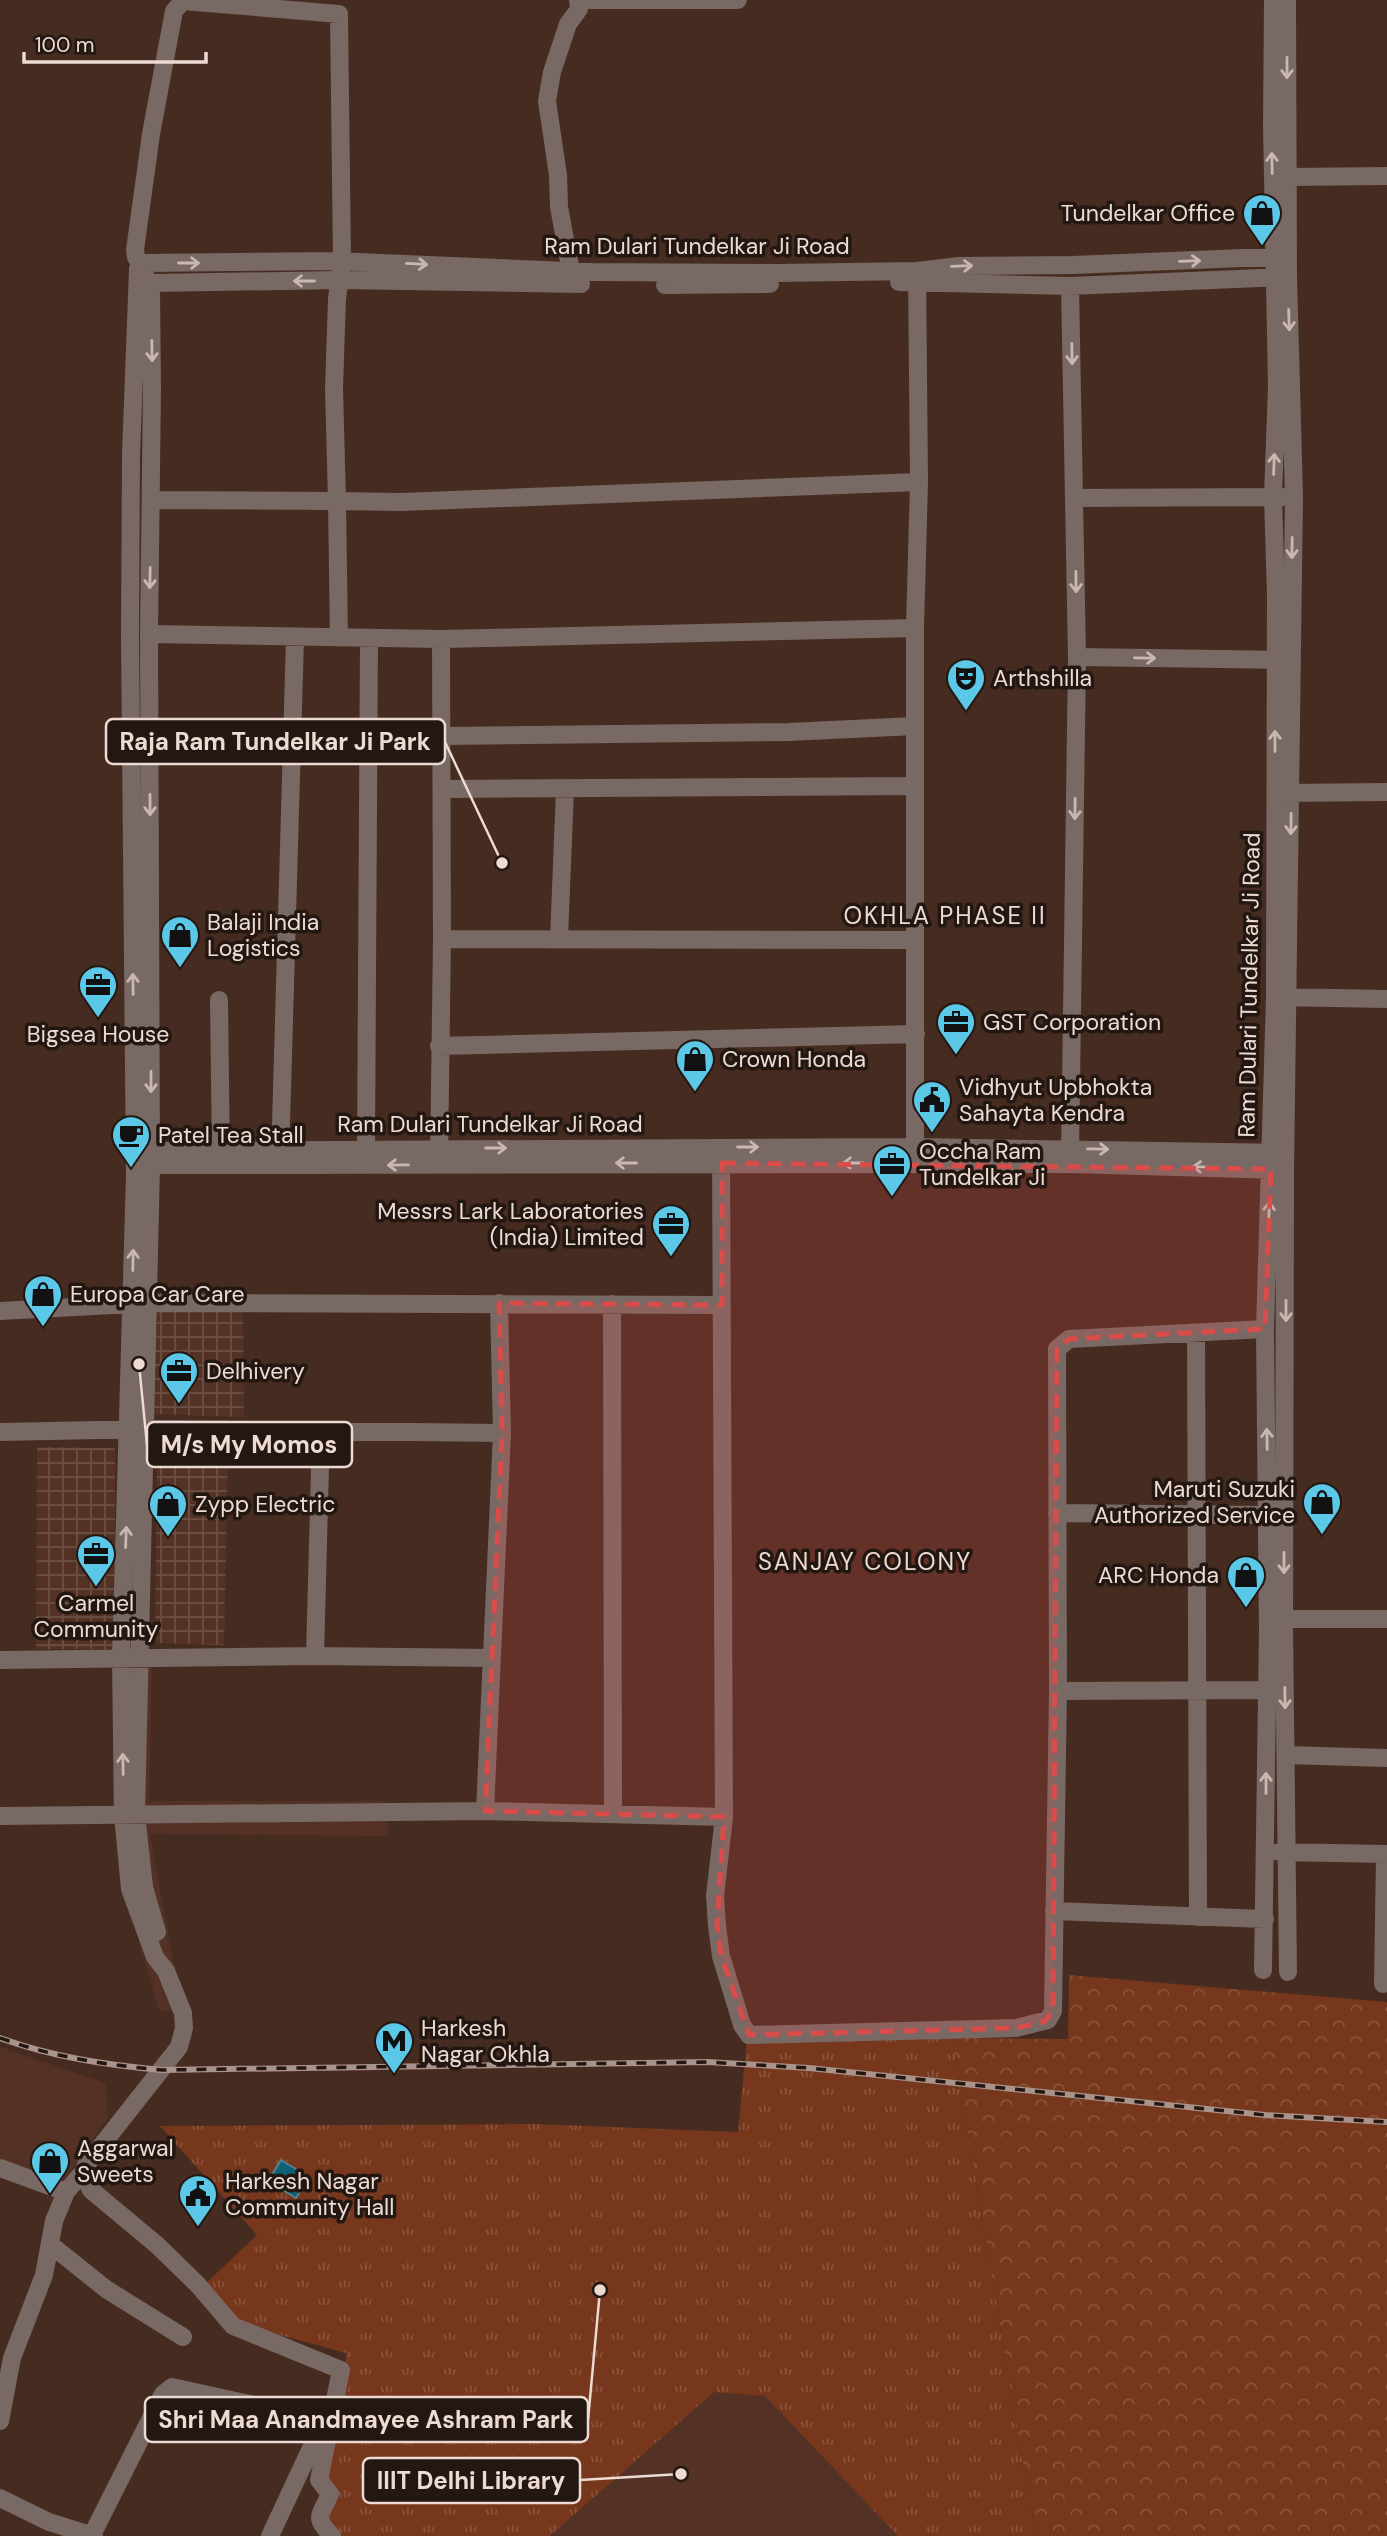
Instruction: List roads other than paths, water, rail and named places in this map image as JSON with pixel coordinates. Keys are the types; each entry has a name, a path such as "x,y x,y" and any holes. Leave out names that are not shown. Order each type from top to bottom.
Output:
{"street":[{"path":"571,272 559,207 558,174 547,101 552,72 568,24 579,9 578,0"},
{"path":"584,0 738,0"},
{"name":"Ram Dulari Tundelkar Ji Road","path":"1273,0 1280,257 1294,497 1282,660 1276,1624"},
{"name":"Ram Dulari Tundelkar Ji Road","path":"1280,257 1288,177 1287,0"},
{"path":"129,1815 141,1657 138,1429 146,1158 152,500 151,290 135,250 151,134 174,11 183,1 273,4 339,14 342,261 334,388 340,638"},
{"path":"1288,177 1387,176"},
{"name":"Ram Dulari Tundelkar Ji Road","path":"1280,257 959,266 917,276 714,286 144,277 144,263 342,261 640,274 917,276 1070,286 1281,277"},
{"path":"915,1155 915,628 919,482 917,276"},
{"path":"144,277 131,455 130,637 146,1158"},
{"name":"Ram Dulari Tundelkar Ji Road","path":"1281,277 1273,496 1276,596 1282,660"},
{"path":"1070,286 1077,657 1070,1156"},
{"path":"152,500 401,502 919,482"},
{"path":"1074,498 1294,497"},
{"path":"149,634 442,639 915,628"},
{"path":"280,1158 295,638"},
{"path":"366,1149 369,639"},
{"path":"439,1156 442,639"},
{"path":"1077,657 1282,660"},
{"path":"443,736 788,732 915,726"},
{"path":"442,789 915,786"},
{"path":"559,939 565,789"},
{"path":"1283,793 1387,792"},
{"path":"442,939 915,940"},
{"path":"1281,997 1387,999"},
{"path":"219,999 221,1158"},
{"path":"439,1046 916,1034"},
{"name":"Ram Dulari Tundelkar Ji Road","path":"280,1158 366,1149 439,1156"},
{"path":"722,1155 724,1817 715,1896 721,1956 745,2031 749,2035 1016,2028 1044,2022 1053,2011 1058,1690 1057,1355 1062,1343 1069,1339 1265,1329"},
{"name":"Ram Dulari Tundelkar Ji Road","path":"146,1158 915,1155 1278,1161"},
{"name":"Ram Dulari Tundelkar Ji Road","path":"1276,1624 1268,1515 1265,1329 1278,1161"},
{"path":"485,1811 502,1433 499,1303"},
{"path":"0,1311 141,1304 722,1305"},
{"path":"612,1304 613,1813"},
{"path":"1196,1334 1198,1917"},
{"path":"0,2421 12,2358 44,2275 54,2221 66,2192 178,2047 184,2028 183,2013 166,1971 165,1956 144,1887 129,1815 121,1658 138,1429"},
{"path":"0,1432 138,1429 502,1433"},
{"path":"315,1656 321,1430"},
{"path":"1057,1513 1268,1515"},
{"path":"1276,1624 1387,1619"},
{"path":"1276,1624 1387,1629"},
{"path":"1263,1970 1267,1690 1276,1624"},
{"path":"1276,1624 1286,1755 1288,1972"},
{"path":"0,1660 315,1656 491,1658"},
{"path":"1058,1690 1267,1690"},
{"path":"1286,1755 1387,1758"},
{"path":"0,1816 485,1811 724,1817"},
{"path":"1266,1851 1386,1854 1383,1984"},
{"path":"1054,1911 1265,1919"},
{"path":"0,2168 66,2192"},
{"path":"83,2172 91,2190 165,2253 198,2285 233,2326 341,2370 319,2483 330,2494 318,2519 331,2536"},
{"path":"51,2245 106,2289 183,2336"},
{"path":"0,2497 49,2522 93,2535 163,2394 172,2387 317,2419 319,2431 270,2536"},
{"path":"303,2465 320,2474"}],"water":[{"path":"281,2160 309,2177 296,2198 268,2181"}],"railway":[{"path":"0,2038 80,2059 162,2070 707,2062 809,2068 1265,2115 1387,2122"}],"place":[{"name":"Tundelkar Office","path":"1262,247"},
{"name":"Arthshilla","path":"966,712"},
{"name":"Raja Ram Tundelkar Ji Park","path":"502,863"},
{"name":"Balaji India Logistics","path":"180,969"},
{"name":"Bigsea House","path":"98,1019"},
{"name":"GST Corporation","path":"956,1056"},
{"name":"Crown Honda","path":"695,1093"},
{"name":"Vidhyut Upbhokta Sahayta Kendra","path":"932,1134"},
{"name":"Patel Tea Stall","path":"131,1169"},
{"name":"Occha Ram Tundelkar Ji","path":"892,1198"},
{"name":"Messrs Lark Laboratories (India) Limited","path":"671,1258"},
{"name":"Europa Car Care","path":"43,1328"},
{"name":"M/s My Momos","path":"139,1364"},
{"name":"Delhivery","path":"179,1405"},
{"name":"Maruti Suzuki Authorized Service","path":"1322,1536"},
{"name":"Zypp Electric","path":"168,1538"},
{"name":"Carmel Community","path":"96,1588"},
{"name":"ARC Honda","path":"1246,1609"},
{"name":"Harkesh Nagar Okhla","path":"394,2075"},
{"name":"Aggarwal Sweets","path":"50,2195"},
{"name":"Harkesh Nagar Community Hall","path":"198,2228"},
{"name":"Shri Maa Anandmayee Ashram Park","path":"600,2290"},
{"name":"IIIT Delhi Library","path":"681,2474"}],"district":[{"name":"OKHLA PHASE II","path":"945,915"},
{"name":"SANJAY COLONY","path":"865,1561"}]}
